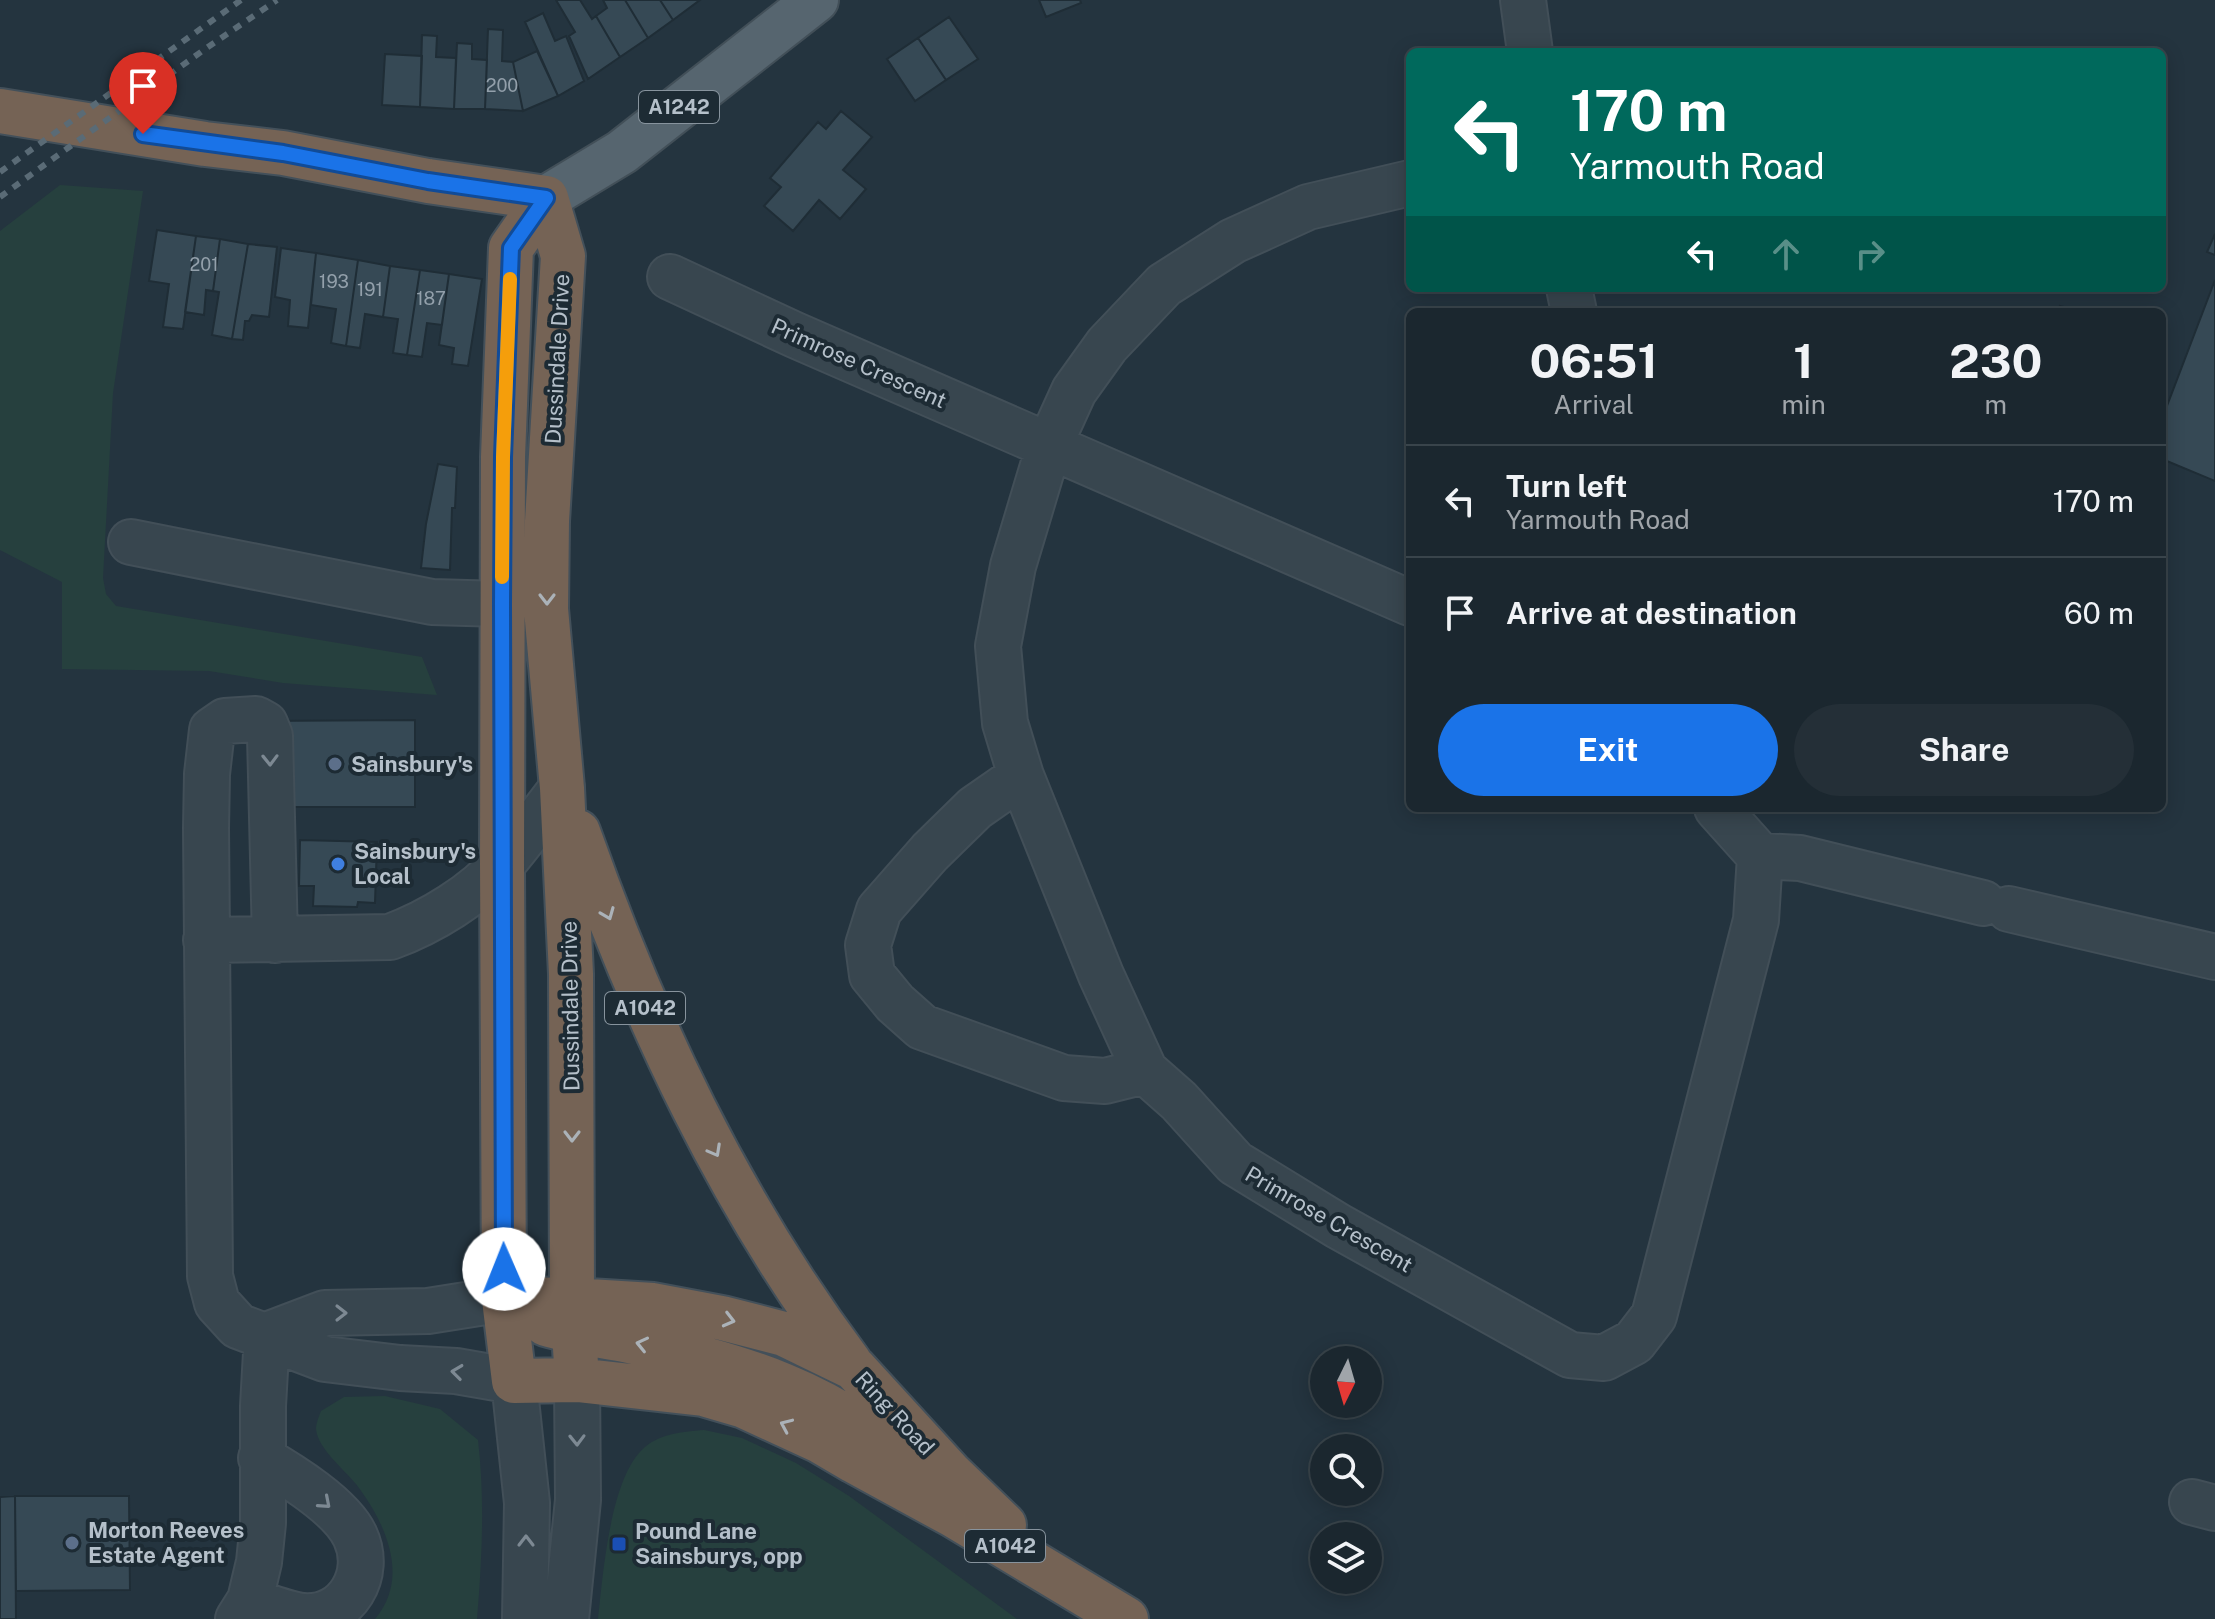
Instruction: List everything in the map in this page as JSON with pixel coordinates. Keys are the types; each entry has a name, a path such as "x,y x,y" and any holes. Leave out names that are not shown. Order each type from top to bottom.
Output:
{"highway":[{"path":"0,111 205,144 283,153 428,181 546,198 511,248 503,457 504,1299 514,1381"},
{"name":"Dussindale Drive","path":"546,198 563,256 547,521 546,609 562,788 571,974 572,1316 577,1380"},
{"name":"A1042","path":"562,788 642,1001 693,1111 752,1217 816,1317 854,1368"},
{"name":"A1042","path":"504,1299 536,1322 572,1316 622,1340 756,1373 828,1405 865,1429 904,1461 953,1515"},
{"name":"Ring Road","path":"572,1316 653,1305 784,1334 854,1368 950,1473 1057,1577"},
{"name":"Ring Road","path":"514,1381 577,1380 703,1394 744,1406 820,1441 953,1515 1126,1619"}],"main road":[{"name":"A1242","path":"546,198 622,152 816,0"}],"street":[{"path":"1523,0 1529,48"},
{"name":"Primrose Crescent","path":"1406,184 1308,207 1233,241 1164,285 1107,345 1074,391 1049,446 1013,566 998,646 1005,723 1021,776 1101,975 1145,1071 1179,1101 1235,1163 1338,1226 1570,1355 1604,1358 1634,1342 1654,1316 1756,920 1760,856"},
{"name":"Primrose Crescent","path":"670,277 809,342 1406,601"},
{"path":"131,542 432,602 502,604"},
{"path":"275,940 270,736 265,724 256,719 225,721 212,730 207,774 210,1276 217,1303 238,1326 325,1359 456,1371 514,1381 527,1503 525,1619"},
{"path":"1021,776 975,808 930,852 879,910 868,945 872,975 895,1003 922,1027 1064,1078 1105,1081 1145,1071"},
{"path":"206,940 390,937 418,927 442,913 502,864 562,788"},
{"path":"1721,812 1760,856 1800,858 2215,957"},
{"path":"267,1335 325,1313 428,1311 504,1299"},
{"path":"261,1458 306,1487 339,1515 355,1536 362,1566 354,1594 332,1612 305,1617 278,1610 244,1609 259,1562 263,1523 261,1458 267,1335"},
{"name":"Dussindale Drive","path":"566,1619 578,1500 577,1380"}],"green space":[{"path":"60,185 143,191 113,393 103,578 106,594 116,606 422,657 437,695 283,683 209,671 62,669 62,582 0,550 0,231"},
{"path":"385,1396 440,1409 478,1440 482,1530 477,1619 375,1619 386,1603 391,1586 390,1550 367,1499 326,1451 316,1429 321,1411 344,1397"},
{"path":"704,1430 742,1438 796,1463 849,1496 1017,1619 598,1619 610,1527 633,1461 645,1447 658,1439"}],"building":[{"path":"556,0 580,0 592,19 596,16 620,57 588,79 569,36 575,32"},
{"path":"603,0 625,0 648,38 620,57 596,16 607,8"},
{"path":"625,0 660,0 673,20 648,38"},
{"path":"660,0 700,0 673,20"},
{"path":"1039,0 1080,0 1081,3 1046,17"},
{"path":"543,13 555,41 566,36 584,81 558,96 525,22"},
{"path":"949,17 978,59 946,80 918,38"},
{"path":"488,29 503,30 502,61 513,62 523,111 485,109"},
{"path":"422,35 437,36 436,57 456,58 454,109 420,107"},
{"path":"918,38 946,80 915,101 887,59"},
{"path":"457,43 472,44 472,59 487,60 485,109 454,109"},
{"path":"537,51 558,96 523,111 513,62"},
{"path":"385,54 422,56 420,107 382,105"},
{"path":"841,111 872,137 843,170 866,189 840,219 819,200 793,231 764,206 781,187 770,178 818,122 826,129"},
{"path":"157,230 196,236 183,329 163,327 169,284 149,281"},
{"path":"2215,234 2215,255 2207,252"},
{"path":"196,236 220,239 213,291 206,290 204,315 185,312"},
{"path":"220,239 248,244 232,339 212,335 219,292 213,291"},
{"path":"248,244 277,247 269,317 252,315 249,321 245,321 243,340 232,339"},
{"path":"281,248 316,253 308,328 288,326 290,300 275,297"},
{"path":"316,253 358,260 346,346 331,343 336,309 311,305"},
{"path":"358,260 390,266 383,317 365,314 360,348 346,346"},
{"path":"390,266 420,270 407,355 393,353 398,319 383,317"},
{"path":"420,270 449,274 442,325 427,323 422,357 407,355"},
{"path":"449,274 482,279 468,366 452,364 454,348 439,345"},
{"path":"2215,280 2215,481 2166,461 2166,409"},
{"path":"438,464 457,467 450,570 421,568"},
{"name":"Sainsbury's","path":"415,720 415,807 256,807 254,721"},
{"name":"Sainsbury's Local","path":"300,840 377,842 375,903 358,902 357,907 313,906 314,886 299,886"},
{"name":"Morton Reeves Estate Agent","path":"15,1496 129,1496 130,1590 16,1591"},
{"path":"15,1496 16,1619 0,1619 0,1497"}],"railway":[{"path":"0,172 241,0"},
{"path":"0,197 277,0"}],"slow traffic":[{"path":"502,577 510,279"}],"place":[{"name":"Sainsbury's","path":"335,764"},
{"name":"Sainsbury's Local","path":"338,864"},
{"name":"Morton Reeves Estate Agent","path":"72,1543"},
{"name":"Pound Lane Sainsburys, opp","path":"619,1544"}],"route":[{"path":"143,134 283,153 428,181 546,198 511,248 503,457 504,1269"}]}
